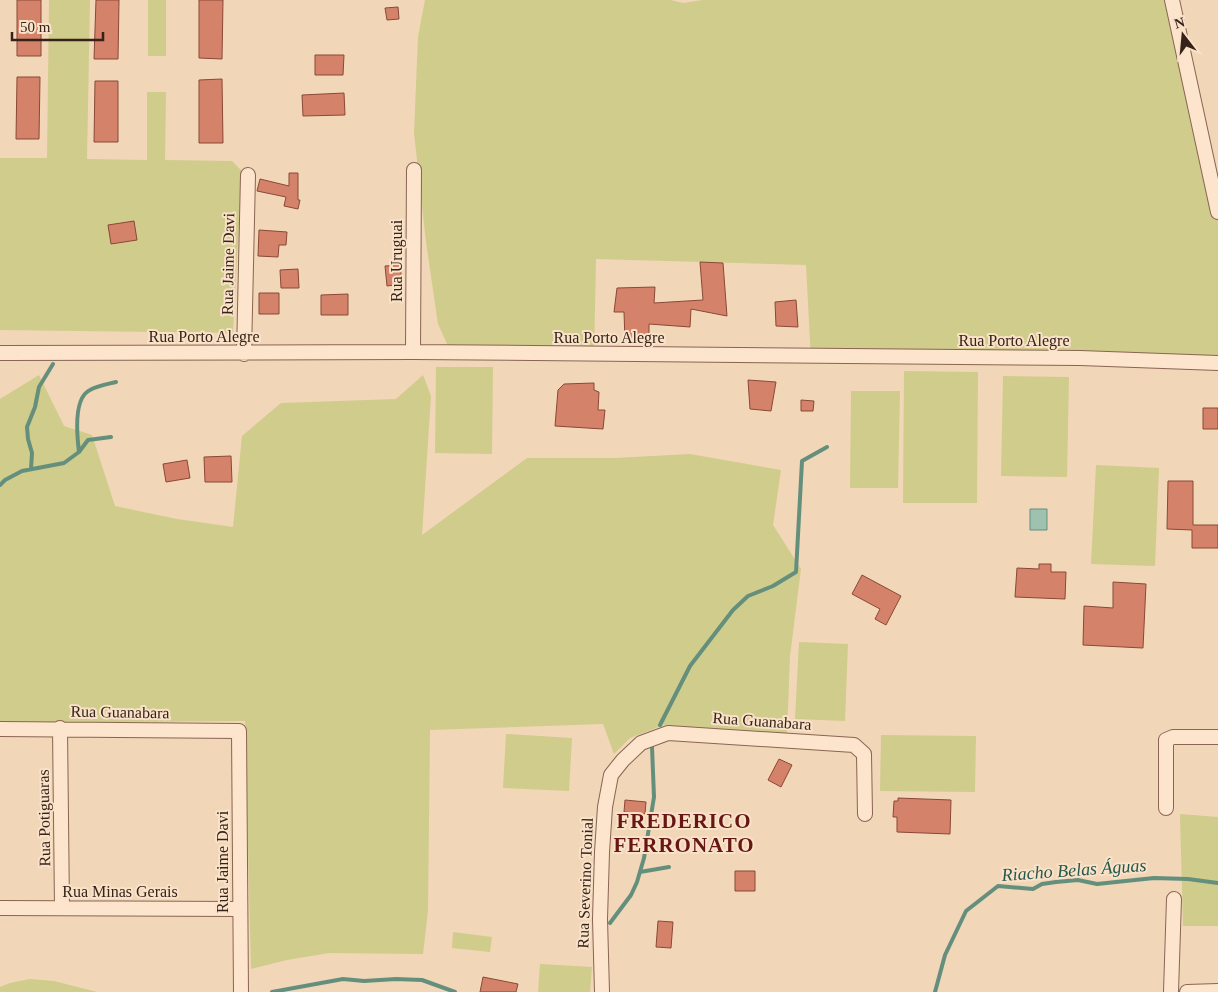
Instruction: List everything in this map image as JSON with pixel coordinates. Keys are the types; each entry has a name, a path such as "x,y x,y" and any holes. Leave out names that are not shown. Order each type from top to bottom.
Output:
{"street":[{"path":"1172,0 1218,212"},
{"name":"Rua Uruguai","path":"413,352 414,170"},
{"name":"Rua Jaime Davi","path":"244,354 248,175"},
{"name":"Rua Porto Alegre","path":"0,353 244,354 413,352 1080,358 1218,363"},
{"name":"Rua Guanabara","path":"0,729 60,728 239,731"},
{"name":"Rua Potiguaras","path":"60,728 62,908"},
{"name":"Rua Jaime Davi","path":"239,731 241,992"},
{"name":"Rua Guanabara","path":"611,775 623,760 641,743 668,733 854,745 864,754 865,814"},
{"path":"1166,808 1166,740 1172,737 1218,737"},
{"name":"Rua Severino Tonial","path":"602,992 600,919 602,852 605,807 611,775"},
{"path":"1171,992 1174,899"},
{"name":"Rua Minas Gerais","path":"0,908 240,909"},
{"path":"1187,992 1218,991"}],"shaded area":[{"path":"49,0 90,0 87,159 147,160 147,92 166,92 165,160 232,161 242,171 233,333 0,330 0,158 47,158"},
{"path":"148,0 166,0 166,56 148,56"},
{"path":"425,0 671,0 683,3 702,0 1169,0 1218,200 1218,368 811,360 806,265 596,259 594,358 453,357 438,324 426,242 414,133 418,37"},
{"path":"436,367 493,367 492,454 435,453"},
{"path":"904,371 978,372 977,503 903,503"},
{"path":"39,375 64,426 92,435 115,506 177,519 233,527 242,436 281,403 396,399 423,375 431,396 422,535 527,458 615,458 690,454 781,470 773,525 801,569 790,656 787,735 664,725 630,738 614,754 603,724 430,730 428,911 423,954 329,953 287,960 251,969 245,721 0,723 0,399"},
{"path":"1003,376 1069,377 1067,477 1001,476"},
{"path":"851,391 900,391 898,488 850,488"},
{"path":"1096,465 1159,468 1155,566 1091,564"},
{"path":"1030,509 1047,509 1047,530 1030,530"},
{"path":"799,642 848,644 845,721 795,719"},
{"path":"506,734 572,738 569,791 503,788"},
{"path":"881,735 976,736 975,792 880,791"},
{"path":"1180,814 1218,817 1218,926 1183,926"},
{"path":"453,932 492,937 490,952 452,948"},
{"path":"540,964 592,967 590,992 538,992"},
{"path":"30,979 54,981 97,992 0,992 0,987"}],"building":[{"path":"17,0 41,0 41,56 17,56"},
{"path":"96,0 119,0 118,59 94,59"},
{"path":"199,0 223,0 222,59 199,58"},
{"path":"398,7 399,19 387,20 385,8"},
{"path":"315,55 344,55 343,75 315,75"},
{"path":"17,77 40,77 39,139 16,139"},
{"path":"222,79 223,143 199,143 199,80"},
{"path":"95,81 118,81 118,142 94,142"},
{"path":"344,93 345,115 303,116 302,95"},
{"path":"289,173 298,173 298,200 300,200 298,209 284,206 286,197 257,191 260,179 289,186"},
{"path":"134,221 137,240 111,244 108,225"},
{"path":"259,230 287,232 286,245 279,245 278,257 258,256"},
{"path":"700,262 723,263 727,316 691,309 690,327 649,324 649,340 625,341 624,312 614,312 617,288 655,287 654,303 703,300"},
{"path":"400,265 402,284 387,286 385,266"},
{"path":"298,269 299,288 281,288 280,270"},
{"path":"259,293 279,293 279,314 259,314"},
{"path":"348,294 348,315 321,315 321,295"},
{"path":"796,300 798,327 776,326 775,302"},
{"path":"748,380 776,382 771,411 750,409"},
{"path":"594,383 594,390 599,392 598,410 605,410 603,429 555,426 558,390 564,384"},
{"path":"801,400 814,401 813,411 801,411"},
{"path":"1203,408 1218,408 1218,429 1203,429"},
{"path":"231,456 232,482 205,482 204,457"},
{"path":"187,460 190,478 166,482 163,464"},
{"path":"1168,481 1193,481 1193,525 1218,525 1218,548 1192,548 1192,530 1167,529"},
{"path":"1039,564 1051,564 1051,572 1066,572 1065,599 1015,597 1017,568 1039,569"},
{"path":"862,575 901,596 886,625 875,619 880,609 852,594"},
{"path":"1113,582 1146,584 1143,648 1083,645 1084,606 1113,608"},
{"path":"779,759 792,765 781,787 768,780"},
{"path":"898,798 951,800 950,834 897,832 897,817 893,817 894,801 898,801"},
{"path":"625,800 646,802 645,814 624,812"},
{"path":"735,871 755,871 755,891 735,891"},
{"path":"658,921 673,922 671,948 656,947"},
{"path":"483,977 518,984 516,992 480,992"}],"waterway":[{"path":"31,469 32,453 27,427 35,407 39,387 53,364"},
{"path":"79,452 77,418 81,401 90,390 116,382"},
{"path":"0,485 5,480 22,471 64,463 79,452 88,440 111,437"},
{"path":"660,725 690,666 733,610 748,596 773,586 796,572 802,461 827,447"},
{"path":"610,923 631,895 644,858 654,797 652,747"},
{"path":"640,872 669,867"},
{"name":"Riacho Belas Águas","path":"935,992 945,955 966,911 998,886 1033,889 1042,884 1056,882 1078,880 1097,884 1154,878 1188,879 1218,883"},
{"name":"Riacho Belas Águas","path":"272,992 343,979 364,981 422,980 455,992"}],"district":[{"name":"FREDERICO FERRONATO","path":"684,833"}]}
